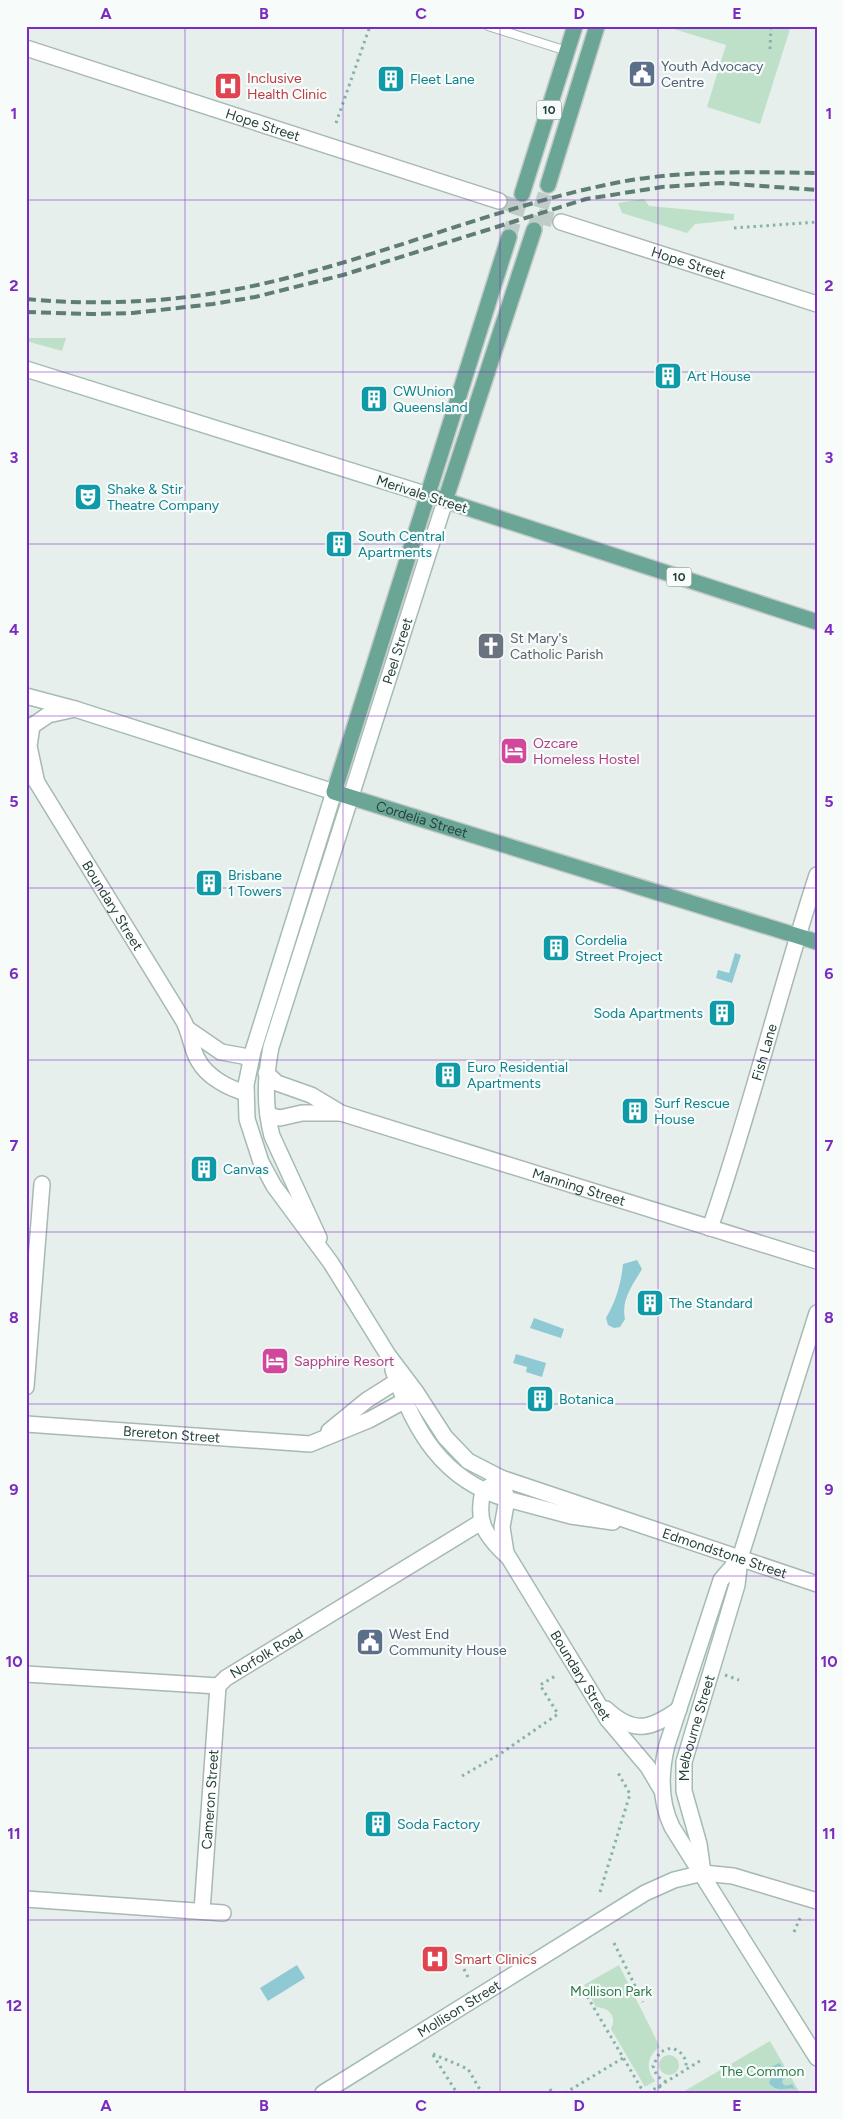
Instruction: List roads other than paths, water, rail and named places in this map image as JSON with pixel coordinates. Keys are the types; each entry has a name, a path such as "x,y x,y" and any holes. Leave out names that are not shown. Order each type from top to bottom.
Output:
{"main road":[{"name":"10","path":"522,194 575,26"},
{"name":"10","path":"548,185 597,26"},
{"name":"Peel Street","path":"445,501 534,230"},
{"name":"Peel Street","path":"334,792 509,237"},
{"name":"Merivale Street","path":"428,495 817,622"},
{"name":"Cordelia Street","path":"334,792 817,942"}],"street":[{"name":"Hope Street","path":"26,48 499,201"},
{"name":"Hope Street","path":"561,222 817,304"},
{"name":"Merivale Street","path":"26,369 428,495"},
{"name":"Peel Street","path":"266,1074 271,1047 445,501"},
{"name":"Cordelia Street","path":"26,696 75,708 334,792"},
{"name":"Boundary Street","path":"75,708 48,715 32,726 29,746 31,775 189,1030 198,1060 208,1072 222,1083 246,1093"},
{"name":"Peel Street","path":"251,1060 334,792"},
{"name":"Fish Lane","path":"710,1228 756,1083 797,936 817,876"},
{"name":"Boundary Street","path":"189,1030 221,1052 243,1056 251,1060"},
{"name":"Manning Street","path":"251,1060 277,1083 311,1095 341,1113 817,1261"},
{"path":"251,1060 246,1093 248,1127 261,1162 287,1205 331,1263 388,1356 455,1449 478,1468 501,1478"},
{"path":"266,1074 268,1115 276,1146 331,1263"},
{"path":"246,1093 268,1115"},
{"name":"Manning Street","path":"268,1115 280,1118 302,1113 341,1113"},
{"path":"26,1387 42,1184"},
{"name":"Melbourne Street","path":"703,1874 699,1844 684,1791 684,1762 734,1595 740,1558 817,1313"},
{"path":"388,1356 404,1401 442,1462 462,1479 483,1491 507,1500"},
{"path":"316,1442 363,1403 397,1381"},
{"name":"Brereton Street","path":"26,1424 298,1444 316,1442 376,1416 404,1401"},
{"name":"Boundary Street","path":"501,1478 507,1500 502,1527 503,1547 507,1556 615,1730 639,1755 662,1790"},
{"path":"481,1522 479,1509 483,1491 501,1478"},
{"name":"Edmondstone Street","path":"501,1478 632,1524 817,1584"},
{"name":"Edmondstone Street","path":"507,1500 571,1516 632,1524"},
{"name":"Boundary Street","path":"481,1522 491,1540 507,1556"},
{"name":"Norfolk Road","path":"26,1674 218,1686 226,1678 481,1522"},
{"name":"Melbourne Street","path":"703,1874 672,1826 662,1790 664,1758 721,1580 740,1558"},
{"name":"Cameron Street","path":"202,1911 218,1686"},
{"name":"Melbourne Street","path":"595,1697 619,1719 639,1726 656,1724 679,1709"},
{"name":"Mollison Street","path":"323,2093 645,1893 674,1880 716,1873 738,1877 817,1901"},
{"path":"703,1874 817,2058"},
{"path":"26,1899 223,1913"}],"lane":[{"path":"488,26 567,51"}],"water":[{"path":"735,953 741,955 732,983 716,978 718,970 729,973"},
{"path":"637,1260 642,1269 626,1299 625,1319 620,1327 614,1328 608,1325 606,1318 618,1292 623,1264"},
{"path":"534,1318 564,1329 561,1338 530,1328"},
{"path":"516,1354 546,1363 542,1377 526,1372 527,1367 513,1363"},
{"path":"297,1965 305,1978 268,2001 260,1988"},
{"path":"780,2063 788,2074 782,2081 783,2084 786,2086 792,2084 795,2089 778,2089 769,2083 771,2078 779,2075 771,2067"}],"tunnel":[{"path":"534,230 548,185"},
{"path":"509,237 522,194"},
{"path":"499,201 518,207"},
{"path":"538,216 561,222"}],"railway":[{"path":"26,299 82,302 138,301 221,292 295,276 522,206 615,183 690,174 741,172 817,173"},
{"path":"26,312 133,313 255,297 343,275 586,199 662,187 721,183 817,190"}],"place":[{"name":"Youth Advocacy Centre","path":"642,74"},
{"name":"Fleet Lane","path":"391,79"},
{"name":"Inclusive Health Clinic","path":"228,86"},
{"name":"Art House","path":"668,376"},
{"name":"CWUnion Queensland","path":"374,399"},
{"name":"Shake & Stir Theatre Company","path":"88,497"},
{"name":"South Central Apartments","path":"339,544"},
{"name":"St Mary's Catholic Parish","path":"491,646"},
{"name":"Ozcare Homeless Hostel","path":"514,751"},
{"name":"Brisbane 1 Towers","path":"209,883"},
{"name":"Cordelia Street Project","path":"556,948"},
{"name":"Soda Apartments","path":"722,1013"},
{"name":"Euro Residential Apartments","path":"448,1075"},
{"name":"Surf Rescue House","path":"635,1111"},
{"name":"Canvas","path":"204,1169"},
{"name":"The Standard","path":"650,1303"},
{"name":"Sapphire Resort","path":"275,1361"},
{"name":"Botanica","path":"540,1399"},
{"name":"West End Community House","path":"370,1642"},
{"name":"Soda Factory","path":"378,1824"},
{"name":"Smart Clinics","path":"435,1959"}],"park label":[{"name":"Mollison Park","path":"611,1991"},
{"name":"The Common","path":"762,2071"}]}
